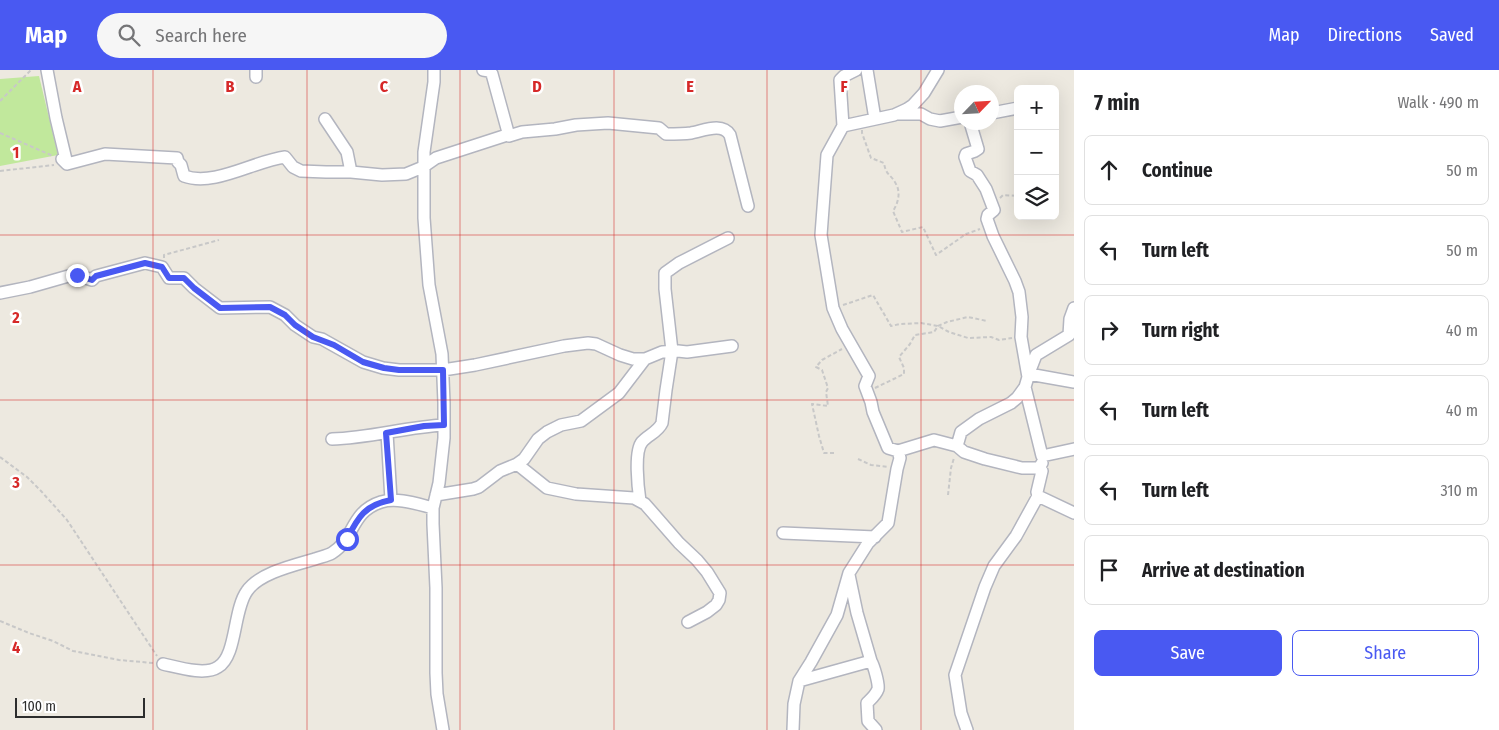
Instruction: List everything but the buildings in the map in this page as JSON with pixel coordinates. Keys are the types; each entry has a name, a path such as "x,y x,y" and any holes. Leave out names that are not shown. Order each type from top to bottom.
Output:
{"street":[{"path":"47,70 64,162 105,154 177,158 184,176 197,180 284,157 293,167 300,170 382,175 406,174 442,156 522,132 596,124 659,128 666,134 693,133 709,128 725,130 731,137 748,206"},
{"path":"434,70 423,167 427,268 443,370 444,425 441,464 432,524 436,588 437,694 443,730"},
{"path":"483,70 489,71 492,74 509,136"},
{"path":"856,70 840,80 843,126 827,155 821,235 833,308 850,345 869,376 865,386 871,402 872,412 888,448 898,451 934,440 956,446 964,452 985,459 1022,468 1074,449"},
{"path":"867,70 875,119"},
{"path":"843,126 906,110 924,93 938,70"},
{"path":"999,111 1014,109"},
{"path":"894,114 919,114 940,121 954,118"},
{"path":"325,119 347,152 351,172"},
{"path":"967,730 961,713 955,675 985,587 994,566 1016,536 1038,496 1037,492 1042,471 1021,337 1022,317 1019,292 1016,281 986,218 994,209 986,189 976,174 970,171 965,157 965,155 978,149 972,130"},
{"path":"640,501 637,475 639,448 643,441 660,428 662,423 672,351 664,288 665,272 728,238"},
{"path":"0,293 72,275 92,280 96,276 145,263 162,267 169,278 184,278 220,308 270,307 285,315 295,325 313,337 334,345 363,362 399,370 443,370 586,343 596,344 633,359 645,359 662,352 688,352 732,346"},
{"path":"956,446 960,432 979,419 1011,404 1018,398 1036,355 1068,334 1074,308"},
{"path":"436,495 479,487 500,471 517,464 524,459 538,439 547,432 561,425 581,421 619,393 645,359"},
{"path":"1027,379 1074,382"},
{"path":"332,439 359,438 424,426 444,425"},
{"path":"386,433 391,500"},
{"path":"793,730 794,704 798,681 811,662 837,615 849,573 868,543 888,523 900,461 898,451"},
{"path":"517,464 547,488 576,494 634,498 640,501 663,524 678,543 708,572 720,593 716,605 688,622"},
{"path":"1038,496 1074,514"},
{"path":"162,664 195,671 218,668 228,656 242,598 248,588 258,580 271,574 331,554 347,539 355,522 363,512 381,502 391,500 433,508"},
{"path":"783,533 875,537"},
{"path":"849,573 857,613 871,660 875,667 878,685 876,692 867,703 868,721 876,730"},
{"path":"798,681 871,660"}],"path":[{"path":"0,101 31,70"},
{"path":"863,121 862,134 871,158 884,163 885,171 896,184 899,202 893,211 902,232 923,227 936,254 966,234 989,225"},
{"path":"0,133 64,162"},
{"path":"0,172 64,162"},
{"path":"994,209 996,209 996,203 1003,195 1014,196"},
{"path":"162,267 164,256 218,240"},
{"path":"833,308 873,296 891,326 921,323 938,326 968,338 999,340 1021,337"},
{"path":"865,386 876,388 904,374 904,368 899,357 915,335 934,332 938,326 946,322 968,317 987,321"},
{"path":"834,454 824,453 812,404 828,406 826,381 822,370 816,367 822,360 850,345"},
{"path":"948,495 956,446"},
{"path":"0,457 41,490 67,520 162,664"},
{"path":"858,459 872,465 894,467"},
{"path":"0,621 53,641 73,651 119,660 162,664"}],"green space":[{"path":"39,76 58,155 0,166 0,79"}],"route":[{"path":"77,275 92,280 96,276 145,263 162,267 169,278 184,278 202,295 220,308 270,307 285,315 295,325 313,337 334,345 363,362 399,370 443,370 444,425 424,426 386,433 391,500 381,502 363,512 355,522 347,539"}]}
